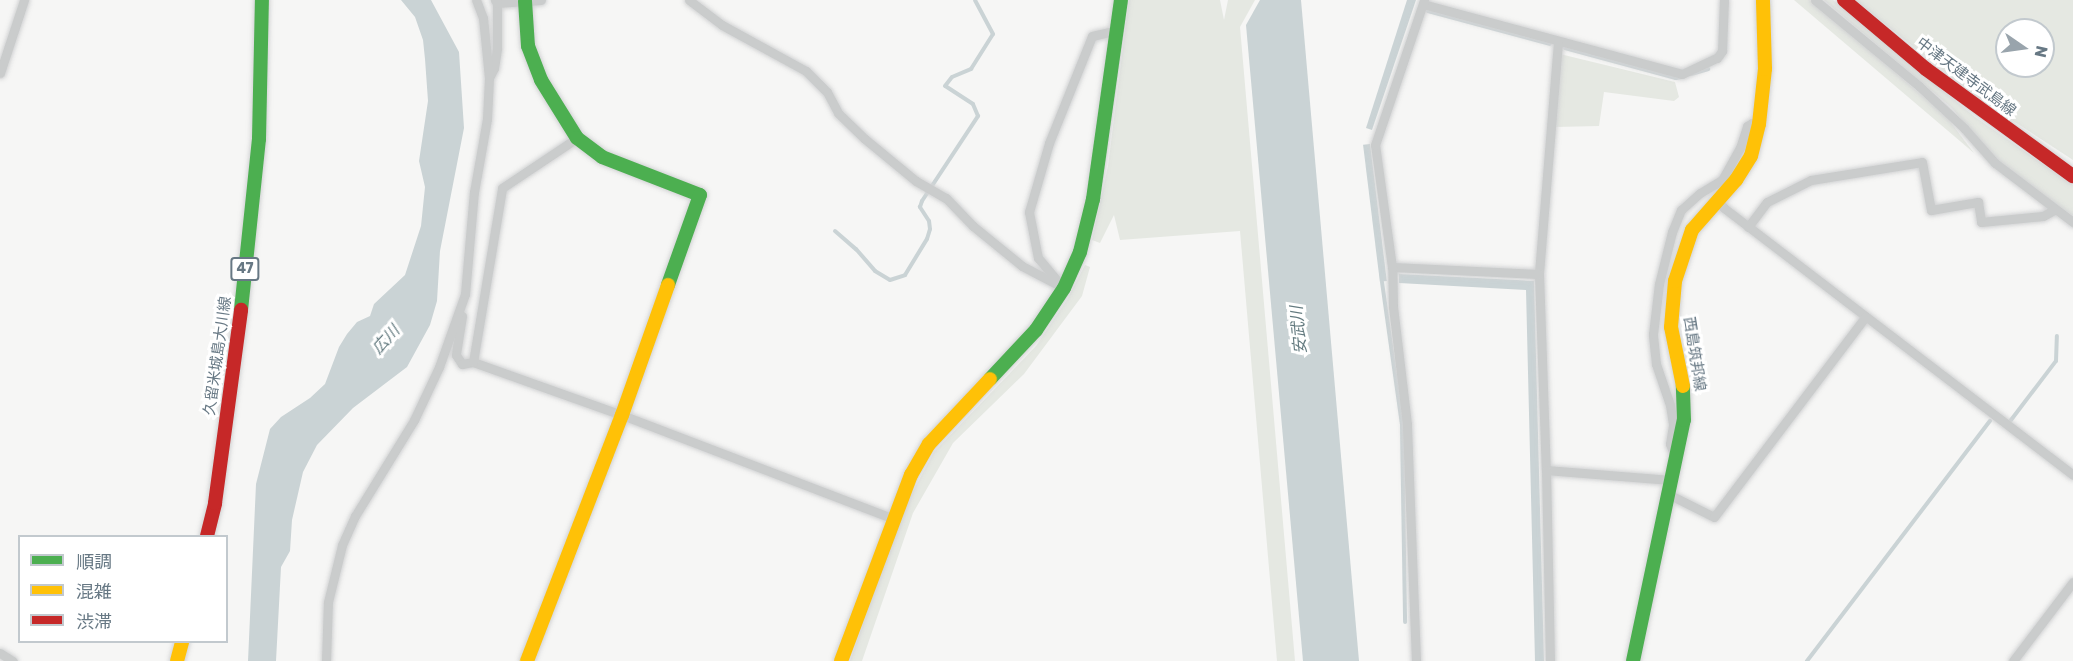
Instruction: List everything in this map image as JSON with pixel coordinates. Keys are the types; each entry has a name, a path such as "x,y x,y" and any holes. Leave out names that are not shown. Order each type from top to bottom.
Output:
{"main road":[{"name":"久留米城島大川線","path":"207,535 215,503 238,332 259,139 262,0"},
{"path":"841,661 892,518 911,475 929,444 1036,330 1064,288 1080,252 1093,199 1121,0"},
{"name":"西島筑邦線","path":"1633,661 1684,420 1685,395 1671,327 1675,281 1692,230 1736,180 1750,156 1758,124 1765,69 1763,0"},
{"name":"中津天建寺武島線","path":"1844,0 1934,75 2073,176"},
{"path":"525,1 528,46 541,80 577,138 602,157 700,195 622,415 527,661"},
{"path":"177,661 182,643"}],"street":[{"path":"0,73 24,0"},
{"path":"476,0 483,18 489,78 487,119 474,192 461,310 462,322 456,355 462,364 473,363 622,415 892,518"},
{"path":"489,78 494,68 497,48 496,2 541,0"},
{"path":"689,0 722,25 806,71 827,92 838,113 865,139 916,181 946,198 973,226 1022,266 1064,288"},
{"path":"1416,661 1407,424 1392,306 1392,267 1376,137 1423,2 1558,42 1682,74 1717,58 1722,51 1724,0"},
{"path":"1815,0 1927,93 1964,128 1995,164 2073,222"},
{"path":"1064,288 1038,258 1029,212 1049,143 1092,36 1118,30"},
{"path":"1550,661 1539,274 1558,42"},
{"path":"1676,458 1670,444 1673,424 1670,405 1656,364 1653,334 1659,284 1672,232 1681,210 1700,193 1722,180 1740,148 1747,126 1752,123 1758,124"},
{"path":"473,363 502,188 577,138"},
{"path":"1748,227 1767,202 1810,180 1922,162 1931,210 1978,202 1981,222 2043,216 2054,210"},
{"path":"1718,201 1748,227 2073,475"},
{"path":"1392,267 1539,274"},
{"path":"326,661 328,602 342,545 355,516 414,420 461,310"},
{"path":"1546,471 1670,487 1714,517 1865,317"},
{"path":"2013,661 2073,582"},
{"path":"0,653 13,661"}],"shaded area":[{"path":"1129,0 1220,0 1224,20 1228,0 1255,0 1240,27 1295,661 1277,661 1240,231 1120,240 1114,215 1100,243 1092,240 1108,166"},
{"path":"1794,0 1810,0 1945,115 1974,153"},
{"path":"1824,0 1833,0 1975,117 2073,185 2073,216 1996,160 1951,107"},
{"path":"1855,0 2073,0 2073,160 1978,98"},
{"path":"1560,54 1675,82 1679,97 1674,101 1604,92 1599,126 1555,127"},
{"path":"1085,265 1090,267 1082,296 1024,374 953,443 913,513 862,661 850,661 903,510 934,452 1036,346 1067,300"}],"water":[{"name":"広川","path":"401,0 431,0 459,52 464,128 440,251 437,301 430,325 407,367 353,408 317,445 303,472 292,520 290,551 281,567 276,661 248,661 256,484 270,429 281,417 310,398 325,384 339,347 347,334 357,322 370,316 374,304 405,275 421,226 425,187 419,161 428,101 425,59 423,40 415,17"},
{"name":"安武川","path":"1260,0 1301,0 1359,661 1303,661 1246,25"},
{"path":"1407,0 1416,0 1372,130 1366,128"},
{"path":"1370,144 1387,281 1380,282 1363,145"},
{"path":"1399,274 1534,281 1544,661 1535,661 1526,290 1399,283"}],"waterway":[{"path":"835,231 856,249 875,271 890,280 905,275 927,239 930,229 929,221 920,207 922,201 978,116 973,104 945,86 952,77 971,69 993,34 975,0"},
{"path":"1428,11 1550,44"},
{"path":"1565,48 1676,78 1681,77"},
{"path":"1691,74 1708,69"},
{"path":"1382,282 1402,425 1405,622"},
{"path":"2011,420 2056,361 2057,336"},
{"path":"1807,661 1990,421"}],"traffic: fast":[{"path":"241,310 259,139 262,0"},
{"path":"990,379 1036,330 1064,288 1080,252 1093,199 1121,0"},
{"path":"525,1 528,46 541,80 577,138 602,157 700,195 668,285"},
{"path":"1633,661 1684,420 1683,386"}],"traffic: slow":[{"path":"1683,386 1671,327 1675,281 1692,230 1736,180 1751,156 1759,124 1765,69 1763,0"},
{"path":"527,661 622,415 668,285"},
{"path":"841,661 911,475 929,444 990,379"},
{"path":"177,661 182,643"}],"traffic: jam":[{"path":"1844,0 1926,69 2073,176"},
{"path":"207,535 215,503 241,310"}]}
